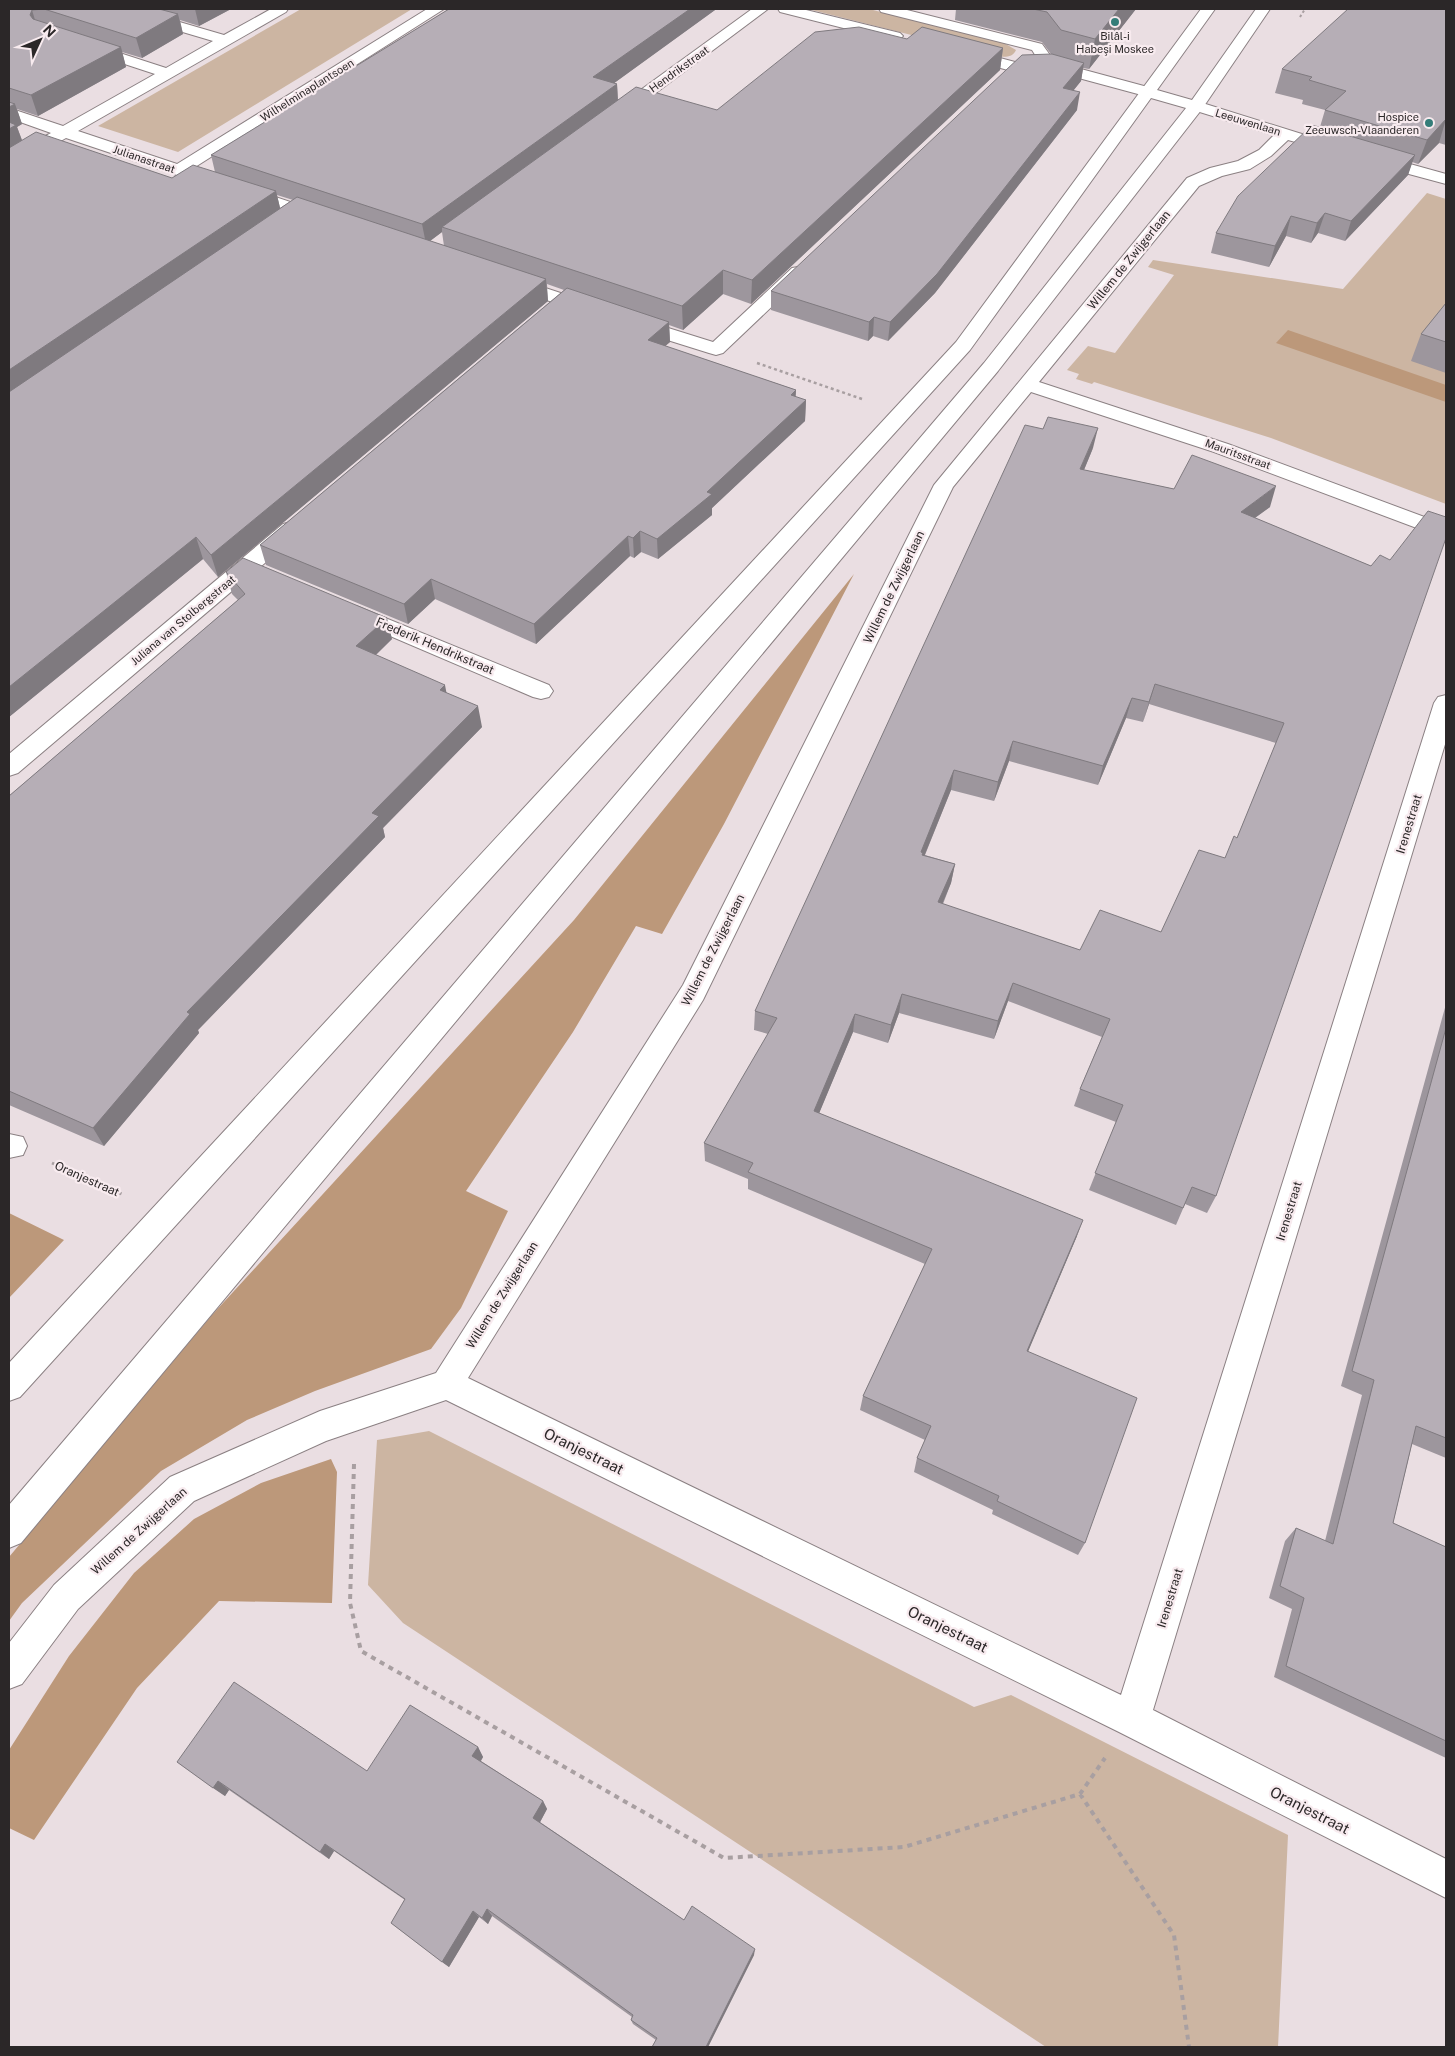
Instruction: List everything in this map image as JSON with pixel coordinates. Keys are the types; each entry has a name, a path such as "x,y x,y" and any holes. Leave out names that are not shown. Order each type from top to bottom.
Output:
{"street":[{"path":"120,9 225,40"},
{"path":"9,163 281,9"},
{"name":"Wilhelminaplantsoen","path":"178,170 436,9"},
{"name":"Hendrikstraat","path":"603,125 761,9"},
{"path":"785,9 910,40"},
{"path":"886,9 925,13 1037,47 1049,65"},
{"path":"9,1386 963,346 1208,9"},
{"path":"9,1531 991,367 1196,106 1263,9"},
{"path":"73,43 167,73"},
{"name":"Leeuwenlaan","path":"948,50 1015,67 1049,65 1149,92 1312,141"},
{"path":"1001,80 1015,67"},
{"name":"Julianastraat","path":"9,113 335,222"},
{"name":"Willem de Zwijgerlaan","path":"9,1671 66,1597 182,1489 320,1427 446,1384 693,992 944,485 1193,182 1216,172 1244,165 1265,153 1285,134"},
{"path":"1357,154 1446,179"},
{"path":"282,221 298,210"},
{"path":"501,278 556,306 616,317 716,350 808,262"},
{"name":"Mauritsstraat","path":"1027,384 1221,448 1446,532"},
{"name":"Juliana van Stolbergstraat","path":"9,767 255,571 306,516"},
{"name":"Frederik Hendrikstraat","path":"335,605 541,691"},
{"name":"Irenestraat","path":"1132,1719 1446,703"},
{"name":"Oranjestraat","path":"446,1384 1132,1719 1446,1879"}],"path":[{"path":"716,350 862,400"},
{"name":"Oranjestraat","path":"11,1146 119,1193 164,1216"},
{"path":"320,1427 355,1455 350,1602 360,1651 724,1858 904,1847 1080,1794 1174,1935 1189,2047"}],"shaded area":[{"path":"301,9 412,9 178,152 98,126"},
{"path":"808,9 869,9 1004,43 1016,50 1010,56 997,56"},
{"path":"1427,193 1446,199 1446,504 1271,438 1094,382 1092,384 1076,379 1079,374 1067,370 1088,346 1115,353 1174,275 1148,267 1153,260 1343,289"},
{"path":"1288,330 1446,385 1446,402 1276,343"},
{"path":"854,574 724,824 662,934 636,926 573,1032 466,1191 508,1211 461,1308 431,1349 315,1391 247,1420 161,1471 22,1603 9,1621 9,1557 212,1315 574,920"},
{"path":"9,1213 64,1240 9,1298"},
{"path":"429,1431 974,1707 1011,1695 1288,1835 1278,2047 1046,2047 403,1623 368,1585 377,1440"},
{"path":"331,1459 337,1472 332,1603 219,1601 137,1688 34,1840 9,1828 9,1750 69,1656 134,1573 194,1519 261,1483"}],"building":[{"path":"9,9 44,9 32,10 30,15 33,19 121,47 31,95 9,88"},
{"path":"44,9 159,9 178,14 136,38"},
{"path":"449,9 690,9 593,77 617,84 422,224 211,155"},
{"path":"1033,9 1119,9 1095,39 1061,30 1047,12"},
{"path":"1348,9 1446,9 1446,119 1427,140 1325,110 1346,91 1309,80 1312,77 1282,69"},
{"path":"859,27 907,39 922,27 1003,48 752,280 723,270 682,306 442,227 636,87 717,110 815,32"},
{"path":"1052,54 1084,63 1063,88 1080,92 937,274 890,322 874,317 869,322 771,291 1022,55"},
{"path":"9,122 16,125 9,129"},
{"path":"1312,125 1415,155 1351,221 1325,213 1317,223 1291,216 1275,246 1216,233 1238,196"},
{"path":"36,132 172,178 193,165 276,191 9,370 9,148"},
{"path":"297,197 546,279 211,555 196,537 9,687 9,392"},
{"path":"567,288 669,322 648,340 796,390 791,395 806,400 707,492 712,494 657,539 640,531 633,538 628,536 534,624 431,579 404,604 260,545"},
{"path":"1446,303 1446,342 1421,334"},
{"path":"1048,417 1098,428 1080,469 1174,489 1192,455 1276,486 1241,512 1371,566 1380,555 1390,560 1428,511 1446,517 1446,538 1216,1196 1192,1187 1183,1208 1095,1173 1123,1105 1080,1089 1110,1019 1013,983 998,1021 902,994 891,1025 855,1014 814,1111 1083,1220 1027,1351 1137,1398 1085,1543 997,1501 999,1496 917,1458 931,1426 863,1396 932,1249 748,1172 753,1163 704,1143 777,1018 755,1011 1025,425 1043,429","holes":["1155,684 1284,723 1237,838 1234,836 1225,858 1199,850 1161,932 1100,910 1080,950 938,902 955,864 922,855 923,853 921,852 954,770 998,782 1013,741 1103,766 1132,698 1149,702"]},
{"path":"243,558 387,618 356,646 445,685 440,690 478,706 372,813 379,816 187,1012 190,1014 93,1128 9,1091 9,796 245,594 226,572"},
{"path":"1446,1028 1446,1438 1416,1426 1393,1523 1446,1547 1446,1741 1286,1666 1304,1598 1280,1586 1296,1528 1333,1544 1374,1380 1352,1371"},
{"path":"234,1682 367,1771 410,1705 478,1747 472,1756 543,1801 533,1818 684,1920 692,1906 755,1949 706,2047 652,2047 657,2038 631,2020 633,2015 487,1909 482,1918 473,1911 442,1962 391,1923 405,1899 325,1844 320,1852 218,1781 213,1788 177,1762"}],"place":[{"name":"Bilâl-i Habeşi Moskee","path":"1115,22"},
{"name":"Hospice Zeeuwsch-Vlaanderen","path":"1429,123"}]}
